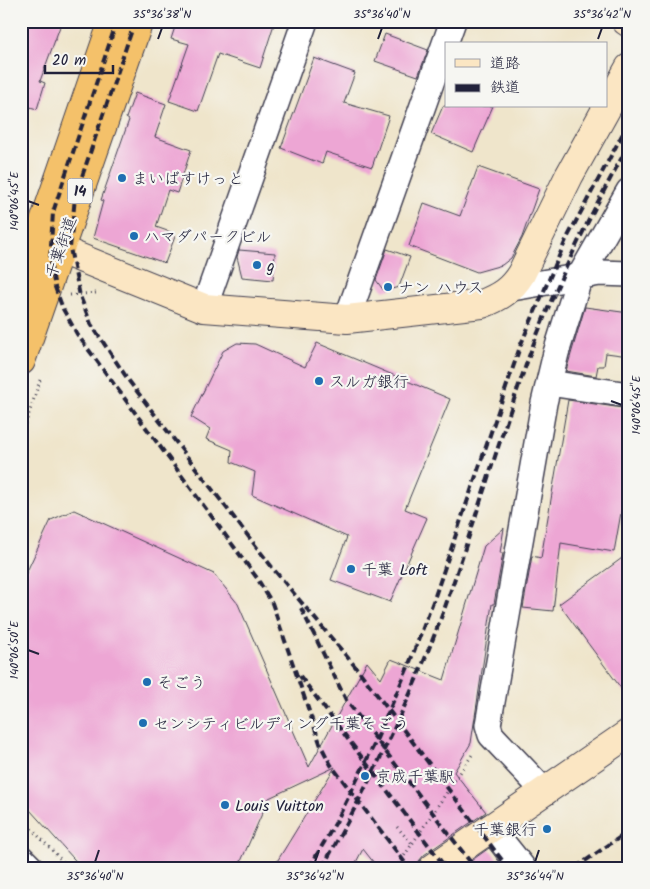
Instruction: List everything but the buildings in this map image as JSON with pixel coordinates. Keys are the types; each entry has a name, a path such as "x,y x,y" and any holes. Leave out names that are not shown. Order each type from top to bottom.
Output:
{"highway":[{"name":"千葉街道","path":"32,365 40,241 113,21"},
{"name":"千葉街道","path":"21,289 40,241 139,21"}],"street":[{"path":"204,308 305,21"},
{"path":"446,42 453,21"},
{"path":"347,319 445,43"},
{"path":"608,106 629,68"},
{"path":"40,241 204,308 347,319 482,304 497,298 512,288 521,274 569,176 607,108"},
{"path":"545,792 491,735 488,725 549,383 580,276 629,191"},
{"path":"512,288 600,273 629,274"},
{"path":"549,383 629,395"},
{"path":"433,868 629,733"},
{"path":"490,827 523,868"},
{"path":"21,858 30,868"}],"path":[{"path":"64,295 95,292 104,296"},
{"path":"21,438 32,365"},
{"path":"21,818 69,868"},
{"path":"397,827 412,844"}],"railway":[{"path":"117,21 53,212 50,262 55,287 63,309 77,334 257,578 272,603 321,746 331,765 409,868"},
{"path":"135,21 75,197 70,248 80,296 91,324 129,381 275,571 359,671 508,868"},
{"path":"309,868 336,822 375,743 408,667 434,599 521,344 566,240 629,122"},
{"path":"322,868 373,773 404,707 445,607 542,322 602,194 629,145"},
{"path":"301,608 346,700 475,868"},
{"path":"300,676 446,868"},
{"path":"575,868 629,831"}],"place":[{"name":"まいばすけっと","path":"122,178"},
{"name":"ハマダパークビル","path":"134,236"},
{"name":"g","path":"257,265"},
{"name":"ナン ハウス","path":"388,287"},
{"name":"スルガ銀行","path":"319,381"},
{"name":"千葉 Loft","path":"351,569"},
{"name":"そごう","path":"147,682"},
{"name":"センシティビルディング千葉そごう","path":"143,723"},
{"name":"京成千葉駅","path":"365,776"},
{"name":"Louis Vuitton","path":"225,805"},
{"name":"千葉銀行","path":"547,829"}]}
